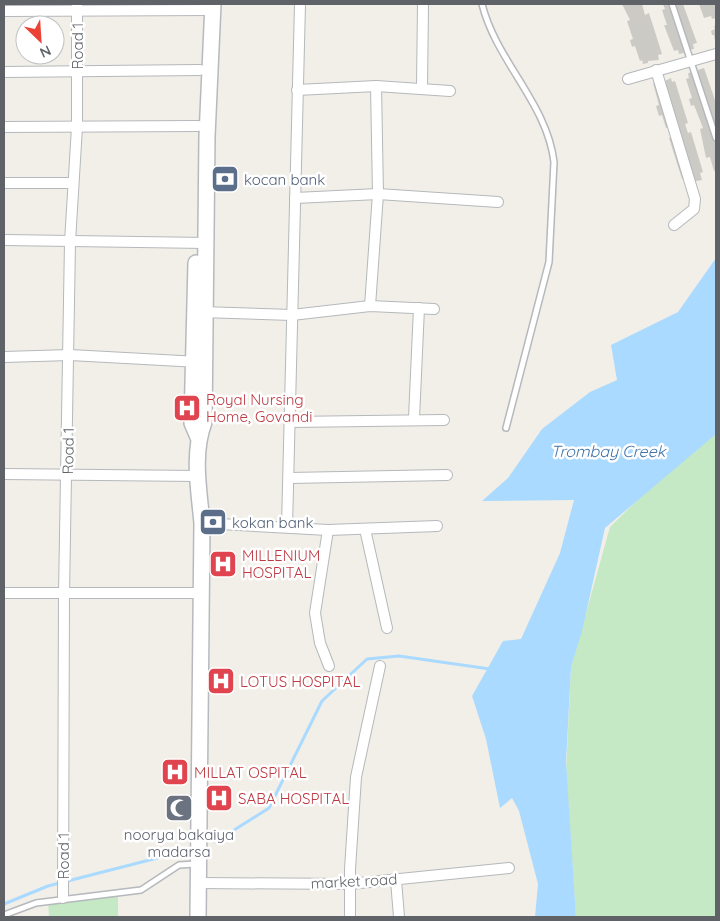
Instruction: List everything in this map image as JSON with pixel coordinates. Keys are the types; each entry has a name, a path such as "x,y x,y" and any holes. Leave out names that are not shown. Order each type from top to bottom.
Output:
{"street":[{"path":"287,527 300,4"},
{"path":"422,88 423,4"},
{"path":"4,11 77,7 208,7"},
{"name":"Road 1","path":"63,898 64,594 68,474 70,242 77,127 77,7"},
{"path":"198,917 202,523 197,476 198,437 192,423 199,362 201,243 198,126 200,70 208,7"},
{"path":"201,243 207,136 208,7"},
{"path":"628,79 716,54"},
{"path":"4,72 200,70"},
{"path":"656,70 695,199 694,209 674,225"},
{"path":"297,90 376,86 450,91"},
{"path":"370,306 378,194 376,86"},
{"path":"4,126 198,126"},
{"path":"4,184 73,183"},
{"path":"295,198 378,194 498,202"},
{"path":"4,240 201,243"},
{"path":"200,312 292,315 370,306 434,309"},
{"path":"414,418 418,308"},
{"path":"4,357 70,355 199,362"},
{"path":"290,422 414,418 444,420"},
{"path":"4,474 197,476"},
{"path":"288,478 447,474"},
{"path":"202,523 328,530 437,526"},
{"path":"365,528 387,628"},
{"path":"328,530 315,620 320,642 329,666"},
{"path":"4,593 201,593"},
{"path":"350,917 356,777 380,666"},
{"name":"market road","path":"199,883 350,884 509,868"},
{"path":"396,880 399,917"}],"lane":[{"path":"482,4 493,32 544,122 552,147 554,162 549,262 506,428"},
{"path":"672,4 716,138"},
{"path":"4,915 36,902 141,890 179,864 199,863"}],"green space":[{"path":"716,423 716,917 576,917 566,774 571,667 610,527"},
{"path":"118,891 118,917 49,917 48,898"}],"water":[{"name":"Trombay Creek","path":"716,258 716,434 605,528 582,631 571,667 566,762 576,917 535,917 538,884 519,811 512,798 500,808 486,739 472,696 503,641 521,639 560,553 574,500 482,501 508,478 542,429 590,392 617,380 611,345 678,312"}],"building":[{"path":"622,4 642,4 645,15 649,13 662,54 658,55 659,60 648,61 648,63 643,64 642,60 640,61 635,46 632,47 630,40 633,39 627,21 630,20"},
{"path":"663,4 683,4 697,43 693,44 694,49 683,50 684,53 679,54 678,50 674,51 664,25 667,25 662,10 665,9"},
{"path":"699,4 716,4 716,18 712,19 711,16 704,18"},
{"path":"716,25 716,47 714,35 712,35 711,31 715,29 714,26"},
{"path":"704,68 716,103 716,170 714,171 710,157 706,158 700,129 703,128 694,105 691,106 689,99 692,98 686,79 689,78 688,73 698,72 698,70"},
{"path":"671,78 672,82 675,81 688,123 685,124 688,133 691,132 703,172 700,173 702,180 682,179 669,138 672,137 669,127 666,128 662,115 659,116 656,106 659,105 653,83 660,81 661,83"},
{"path":"177,405 192,405 192,412 177,411"}],"waterway":[{"path":"215,842 269,808 322,701 367,659 399,656 490,669"},
{"path":"4,904 48,886 177,853"}],"place":[{"name":"kocan bank","path":"225,179"},
{"name":"Royal Nursing Home, Govandi","path":"187,408"},
{"name":"kokan bank","path":"213,522"},
{"name":"MILLENIUM HOSPITAL","path":"223,564"},
{"name":"LOTUS HOSPITAL","path":"221,681"},
{"name":"MILLAT OSPITAL","path":"175,772"},
{"name":"SABA HOSPITAL","path":"219,798"},
{"name":"noorya bakaiya madarsa","path":"179,808"}]}
